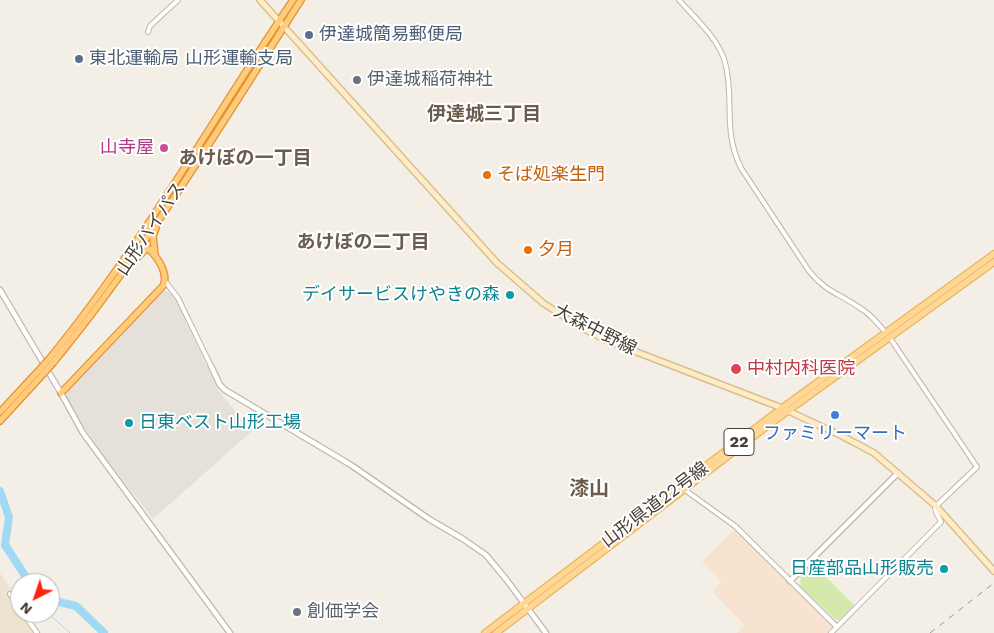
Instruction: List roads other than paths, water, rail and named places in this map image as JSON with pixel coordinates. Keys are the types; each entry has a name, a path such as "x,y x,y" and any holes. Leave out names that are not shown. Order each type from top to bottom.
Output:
{"highway":[{"name":"山形バイパス","path":"51,361 140,238 293,0"},
{"name":"山形バイパス","path":"0,420 88,320 130,264 301,0"},
{"path":"61,393 157,294 165,281 155,255 153,236 188,174"},
{"path":"114,285 126,274 139,254 149,249 155,255"},
{"name":"山形バイパス","path":"0,412 26,389"}],"main road":[{"name":"大森中野線","path":"260,0 496,263 543,303 580,327 608,341 782,408 842,436 874,454 936,506 994,571"},
{"name":"山形県道22号線","path":"485,633 526,606 685,490 994,254"},
{"name":"山形県道22号線","path":"496,633 526,606 782,408 994,262"}],"street":[{"path":"148,32 150,26 178,0"},
{"path":"679,0 716,43 725,61 728,81 730,132 733,150 741,168 808,271 819,284 862,308 888,336 977,467 936,506 936,512 941,522 831,633"},
{"path":"165,281 178,298 210,366 220,385 225,390 351,465 486,556 546,633"},
{"path":"0,290 97,454 230,633"},
{"path":"790,581 898,473"},
{"path":"685,490 735,526 837,627"}],"waterway":[{"path":"0,491 9,517 5,545 23,573"},
{"path":"60,602 76,606 104,633"},
{"path":"59,623 70,633"}],"railway":[{"path":"930,633 994,583"}],"place":[{"name":"伊達城簡易郵便局","path":"309,35"},
{"name":"東北運輸局 山形運輸支局","path":"79,59"},
{"name":"伊達城稲荷神社","path":"357,80"},
{"name":"山寺屋","path":"164,148"},
{"name":"そば処楽生門","path":"487,175"},
{"name":"夕月","path":"528,250"},
{"name":"デイサービスけやきの森","path":"510,295"},
{"name":"中村内科医院","path":"736,369"},
{"name":"ファミリーマート","path":"835,415"},
{"name":"日東ベスト山形工場","path":"129,423"},
{"name":"日産部品山形販売","path":"944,569"},
{"name":"創価学会","path":"297,612"}],"district":[{"name":"伊達城三丁目","path":"484,114"},
{"name":"あけぼの一丁目","path":"245,158"},
{"name":"あけぼの二丁目","path":"363,242"},
{"name":"漆山","path":"589,489"}]}
